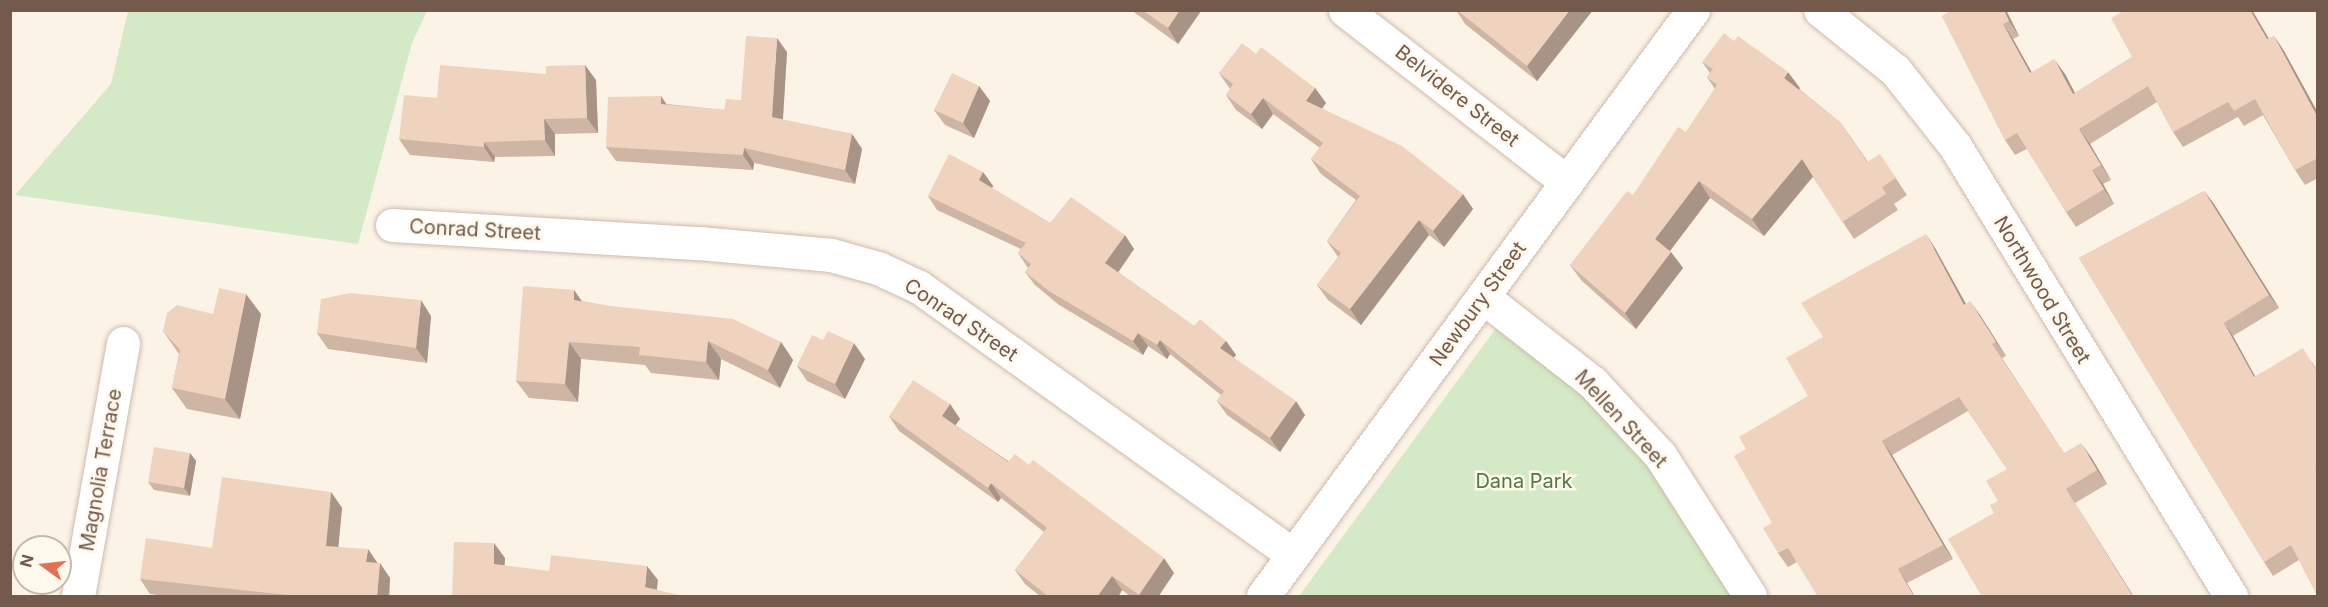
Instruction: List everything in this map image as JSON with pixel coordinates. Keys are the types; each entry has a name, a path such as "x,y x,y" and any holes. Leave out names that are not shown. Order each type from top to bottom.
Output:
{"street":[{"name":"Belvidere Street","path":"1345,10 1568,182"},
{"name":"Newbury Street","path":"1263,597 1693,10"},
{"name":"Northwood Street","path":"1820,10 1895,70 1955,146 2231,597"},
{"name":"Conrad Street","path":"392,225 699,243 831,255 878,268 919,287 1293,555"},
{"name":"Mellen Street","path":"1483,297 1593,383 1660,455 1750,597"},
{"name":"Magnolia Terrace","path":"78,597 123,343"}],"green space":[{"path":"128,11 427,11 412,43 358,244 15,195 111,84"},
{"name":"Dana Park","path":"1502,320 1601,394 1753,596 1299,596"}],"building":[{"path":"1142,10 1180,10 1168,28"},
{"path":"1457,10 1570,10 1527,66"},
{"path":"1951,10 2004,10 2009,21 2003,24 2030,73 2054,59 2073,94 2132,57 2111,18 2125,10 2250,10 2267,39 2274,36 2318,118 2318,158 2295,170 2255,99 2234,111 2228,102 2173,132 2148,86 2079,129 2101,165 2092,170 2104,189 2066,212 2017,133 2005,140 1942,16"},
{"path":"1724,33 1734,41 1738,36 1788,72 1784,78 1841,123 1867,162 1880,154 1896,178 1882,187 1886,194 1842,222 1802,159 1752,219 1699,181 1655,239 1671,252 1625,313 1570,265 1627,191 1633,195 1678,127 1686,132 1717,85 1707,77 1713,69 1702,62"},
{"path":"746,36 777,38 772,117 852,134 845,170 744,148 743,155 606,147 608,97 661,96 661,104 724,110 726,99 741,100"},
{"path":"1242,43 1256,54 1261,47 1315,88 1306,101 1402,146 1463,194 1433,231 1419,220 1350,309 1317,285 1341,253 1327,241 1360,196 1311,159 1323,143 1263,98 1251,114 1226,95 1233,84 1219,73"},
{"path":"440,65 546,74 546,66 585,65 587,118 544,119 545,140 484,142 484,147 399,139 404,95 437,98"},
{"path":"952,73 979,86 963,123 934,110"},
{"path":"949,154 983,172 979,180 1050,223 1071,197 1125,235 1105,263 1194,326 1200,319 1226,341 1220,348 1296,401 1270,438 1217,401 1224,391 1160,340 1157,345 1138,333 1133,341 1049,291 1025,272 1031,264 1018,253 1026,243 928,196"},
{"path":"2204,191 2269,295 2224,323 2254,377 2303,348 2318,373 2318,464 2315,465 2318,469 2318,597 2291,545 2264,562 2079,258"},
{"path":"1926,234 1964,305 1970,301 1996,342 1992,344 2064,453 2081,443 2097,470 2066,489 2133,597 1982,597 1948,539 1994,513 1990,505 1998,501 1986,481 2007,469 1959,397 1882,441 1943,545 1898,569 1914,597 1818,597 1788,548 1778,553 1763,528 1772,523 1734,456 1746,449 1739,437 1808,396 1786,358 1823,337 1801,303"},
{"path":"523,286 574,290 574,300 611,306 733,319 781,342 768,370 708,341 706,362 639,355 640,347 569,342 565,384 516,381"},
{"path":"219,288 246,294 225,399 172,388 180,350 163,331 167,313 177,305 213,314"},
{"path":"350,293 421,300 416,348 317,333 321,299"},
{"path":"828,331 854,343 835,384 797,366 812,335 823,340"},
{"path":"913,380 950,404 942,416 1008,462 1015,454 1029,465 1033,460 1164,558 1139,595 1112,576 1097,597 1049,597 1015,570 1047,528 991,483 988,488 889,416"},
{"path":"154,447 190,453 184,488 148,482"},
{"path":"222,477 331,492 326,546 368,549 366,562 380,563 377,597 306,597 140,579 146,538 212,548"},
{"path":"454,542 494,543 494,564 549,571 551,555 647,566 645,587 688,597 452,597"}]}
